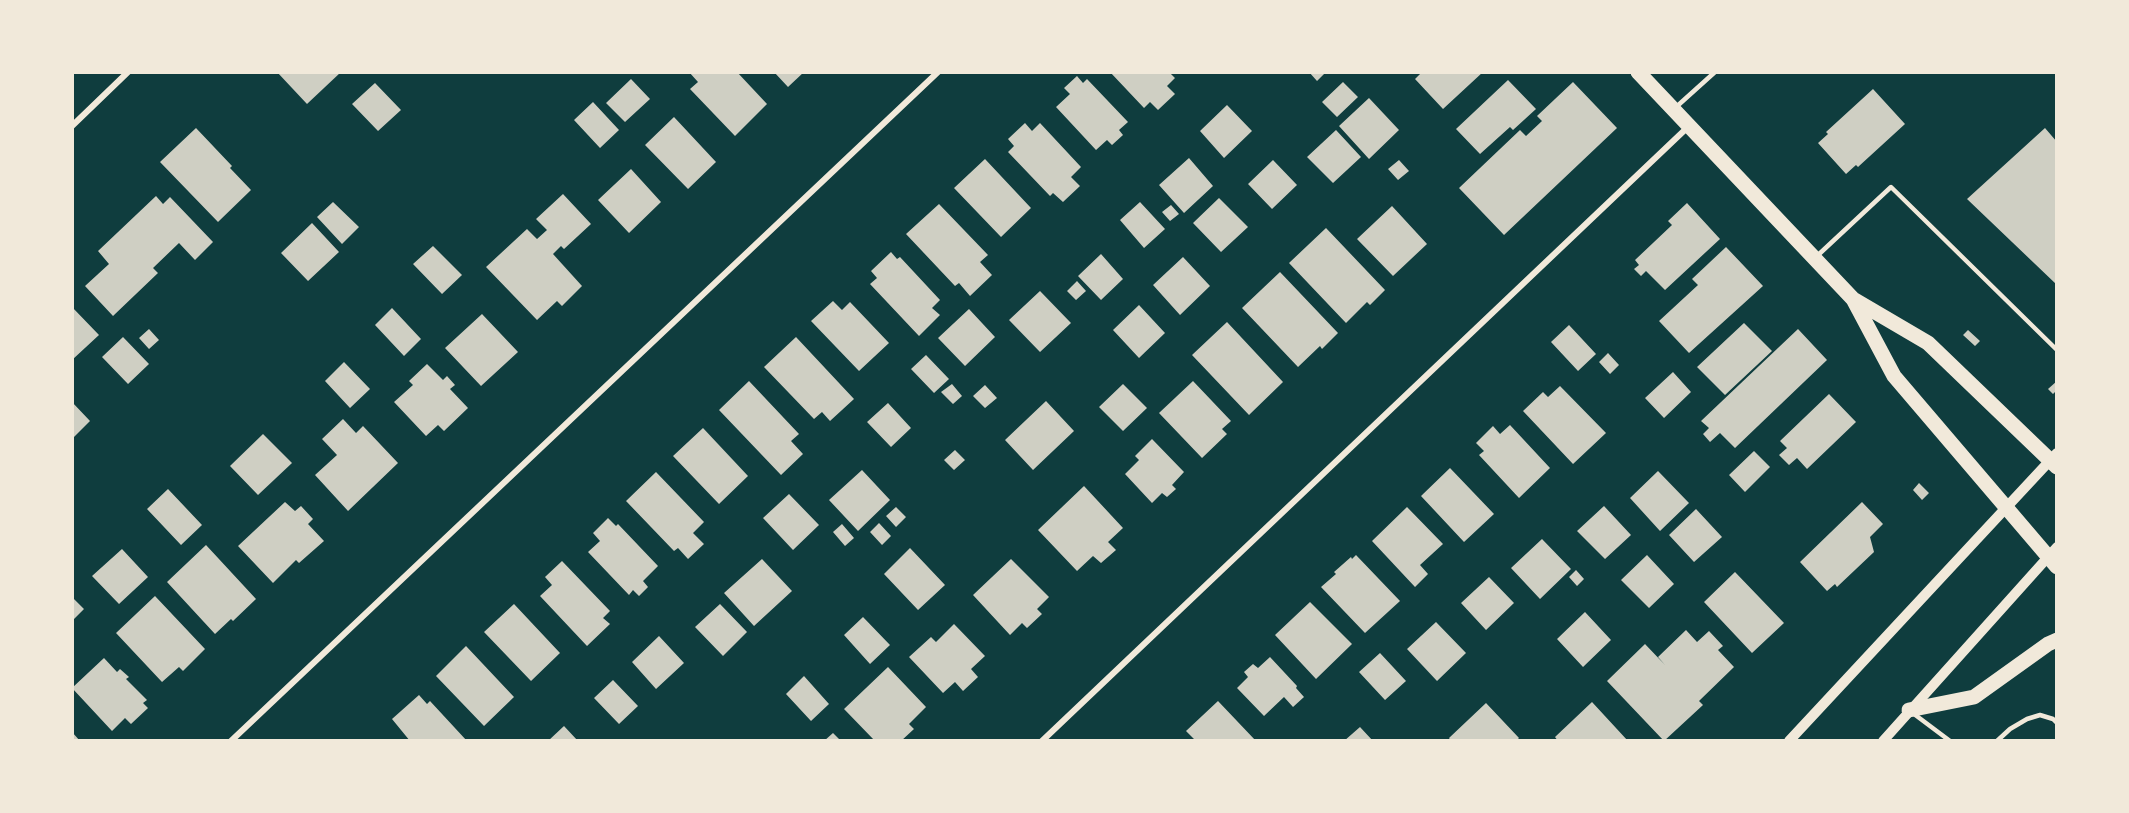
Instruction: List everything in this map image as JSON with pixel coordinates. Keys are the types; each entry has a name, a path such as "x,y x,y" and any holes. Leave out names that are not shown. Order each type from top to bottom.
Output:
{"main road":[{"path":"1638,72 1853,299 1894,376 2007,508 2054,557"},
{"path":"1853,299 1928,343 2055,460"},
{"path":"1910,710 1974,697 2057,640"}],"street":[{"path":"72,126 128,72"},
{"path":"231,741 938,72"},
{"path":"1042,741 1689,126"},
{"path":"1789,741 2007,508 2055,460"},
{"path":"1884,741 1910,710 2054,557"}],"lane":[{"path":"1674,109 1715,72"},
{"path":"1815,258 1891,187 2057,350"},
{"path":"1910,710 1950,741"},
{"path":"1998,741 2010,729 2027,719 2040,715 2053,719 2057,723"}],"building":[{"path":"277,72 341,72 307,104"},
{"path":"689,72 737,72 767,104 735,136 690,89 698,82"},
{"path":"774,72 804,72 788,87"},
{"path":"1110,72 1169,72 1175,78 1167,86 1175,94 1158,110 1150,102 1144,108"},
{"path":"1309,72 1326,72 1317,81"},
{"path":"1422,72 1483,72 1443,109 1415,79"},
{"path":"1077,76 1083,83 1087,79 1128,122 1119,130 1123,135 1112,145 1107,140 1096,150 1056,107 1070,94 1064,88"},
{"path":"631,79 650,99 625,122 606,103"},
{"path":"1508,80 1536,109 1513,130 1510,127 1480,154 1456,129"},
{"path":"1343,82 1358,97 1337,117 1322,102"},
{"path":"1573,82 1617,128 1504,235 1459,188 1520,130 1526,136 1542,121 1537,116"},
{"path":"375,83 401,110 378,131 352,104"},
{"path":"1873,89 1905,124 1858,167 1856,165 1846,174 1818,143 1828,134 1826,132"},
{"path":"1369,98 1399,130 1369,159 1339,126"},
{"path":"593,102 619,130 600,148 574,120"},
{"path":"1227,105 1252,131 1224,158 1200,131"},
{"path":"674,117 716,162 688,189 645,145"},
{"path":"1025,123 1032,131 1040,123 1081,167 1071,177 1080,186 1063,202 1053,193 1050,196 1008,152 1014,146 1008,139"},
{"path":"196,128 251,190 218,222 160,162"},
{"path":"2045,128 2057,142 2057,285 1967,199"},
{"path":"1336,130 1361,157 1333,183 1307,157"},
{"path":"1189,158 1213,186 1184,213 1159,185"},
{"path":"985,159 1031,208 1001,237 954,188"},
{"path":"1273,160 1297,185 1272,209 1248,184"},
{"path":"1399,160 1409,171 1398,180 1388,169"},
{"path":"631,169 661,202 629,233 598,200"},
{"path":"563,194 591,224 564,249 561,246 553,254 582,286 562,306 557,301 537,320 486,267 527,229 537,239 547,230 536,219"},
{"path":"156,196 163,204 170,197 213,242 195,260 179,243 153,268 158,273 113,316 85,286 109,264 98,251"},
{"path":"1219,198 1248,227 1221,252 1193,223"},
{"path":"333,202 359,227 342,244 317,217"},
{"path":"1140,202 1165,229 1144,248 1120,220"},
{"path":"1687,203 1720,239 1665,290 1646,271 1641,276 1634,269 1639,265 1635,260 1672,225 1668,221"},
{"path":"939,204 988,255 980,262 992,275 970,296 959,283 955,286 906,234"},
{"path":"1171,205 1179,214 1170,221 1162,212"},
{"path":"1392,206 1427,244 1393,276 1357,239"},
{"path":"312,223 339,252 308,281 281,253"},
{"path":"1326,228 1385,290 1370,305 1367,302 1346,323 1289,263"},
{"path":"433,246 462,275 442,294 413,264"},
{"path":"1726,247 1763,286 1689,353 1659,321 1698,285 1692,279"},
{"path":"891,252 897,259 900,257 940,300 932,308 940,315 919,336 870,284 877,278 871,271"},
{"path":"1101,254 1123,279 1101,300 1078,276"},
{"path":"1183,257 1210,286 1180,315 1153,285"},
{"path":"1280,272 1338,333 1322,349 1320,346 1298,367 1242,308"},
{"path":"1077,281 1086,291 1076,300 1067,291"},
{"path":"1040,291 1071,323 1040,352 1009,320"},
{"path":"833,301 842,310 850,302 889,343 859,371 811,321"},
{"path":"1139,305 1165,333 1139,358 1113,330"},
{"path":"72,307 99,335 72,360"},
{"path":"392,308 421,339 404,356 375,325"},
{"path":"969,309 995,337 965,366 938,338"},
{"path":"482,314 518,352 481,386 445,348"},
{"path":"1227,322 1283,382 1249,415 1192,355"},
{"path":"1744,323 1772,351 1725,395 1697,367"},
{"path":"1569,325 1596,354 1578,371 1551,342"},
{"path":"149,329 159,340 149,349 139,338"},
{"path":"1798,329 1827,360 1735,448 1720,433 1710,442 1703,434 1709,428 1701,421"},
{"path":"1968,330 1980,341 1975,346 1963,335"},
{"path":"123,337 149,364 128,384 102,357"},
{"path":"796,337 854,399 830,421 822,412 814,419 764,367"},
{"path":"1608,353 1619,365 1610,374 1599,362"},
{"path":"926,355 949,379 934,393 911,369"},
{"path":"344,362 370,389 350,408 325,381"},
{"path":"427,364 443,380 447,376 455,385 450,389 468,408 444,431 438,425 426,436 394,402 413,385 409,381"},
{"path":"1673,372 1691,392 1664,418 1645,398"},
{"path":"749,381 799,434 791,441 803,454 781,475 719,410"},
{"path":"1193,381 1231,421 1222,429 1227,434 1202,458 1159,413"},
{"path":"2057,381 2057,390 2053,394 2048,389"},
{"path":"952,384 962,396 953,404 941,392"},
{"path":"1123,384 1147,408 1123,431 1099,407"},
{"path":"985,385 997,398 985,408 973,396"},
{"path":"1560,386 1606,433 1573,464 1523,411 1543,392 1548,397"},
{"path":"1829,394 1856,422 1807,469 1797,458 1789,465 1779,455 1787,448 1780,441"},
{"path":"1046,401 1074,431 1033,470 1005,440"},
{"path":"72,402 90,421 74,437 72,435"},
{"path":"888,403 911,428 891,447 867,422"},
{"path":"343,419 356,433 363,426 398,463 348,511 315,475 337,455 322,439"},
{"path":"1510,425 1550,468 1519,498 1479,455 1484,451 1476,443 1493,426 1500,434"},
{"path":"703,428 748,476 719,504 673,456"},
{"path":"263,434 292,463 258,495 230,466"},
{"path":"1152,439 1184,472 1172,485 1176,489 1167,497 1162,493 1152,503 1125,474 1139,460 1135,456"},
{"path":"955,450 965,460 954,470 944,460"},
{"path":"1754,451 1770,467 1745,492 1729,475"},
{"path":"1450,468 1494,514 1464,542 1421,496"},
{"path":"862,470 890,500 858,531 829,500"},
{"path":"1658,471 1689,503 1660,531 1630,498"},
{"path":"656,472 704,522 693,533 704,544 688,559 678,548 674,551 626,501"},
{"path":"1919,483 1929,493 1922,500 1913,490"},
{"path":"1084,486 1123,528 1108,542 1116,550 1101,563 1093,556 1077,571 1038,530"},
{"path":"168,489 202,525 181,545 147,509"},
{"path":"789,494 819,525 793,550 763,518"},
{"path":"285,502 295,511 301,506 313,519 308,524 324,541 299,563 296,560 273,583 238,546"},
{"path":"1862,502 1883,524 1870,537 1874,552 1837,587 1835,584 1827,591 1800,562"},
{"path":"1604,506 1631,535 1605,559 1577,531"},
{"path":"896,507 906,517 896,527 886,516"},
{"path":"1407,507 1443,544 1420,565 1428,574 1415,587 1372,541"},
{"path":"1696,509 1722,537 1694,562 1669,535"},
{"path":"608,518 616,526 618,524 658,566 643,581 648,587 639,596 633,590 629,595 588,552 600,541 593,533"},
{"path":"879,523 891,536 882,545 870,532"},
{"path":"842,524 854,538 845,546 833,532"},
{"path":"1542,539 1571,569 1540,599 1511,568"},
{"path":"206,545 256,599 215,634 167,582"},
{"path":"910,548 945,585 918,610 884,574"},
{"path":"122,549 148,577 119,604 92,576"},
{"path":"1356,555 1400,601 1365,633 1321,587 1336,574 1334,572"},
{"path":"1647,555 1674,584 1649,608 1621,580"},
{"path":"762,559 792,591 754,626 724,593"},
{"path":"1011,559 1049,597 1037,609 1042,614 1027,628 1022,623 1010,635 973,595"},
{"path":"562,561 610,611 603,618 610,624 587,646 540,596 552,585 545,577"},
{"path":"1576,570 1584,579 1577,586 1569,577"},
{"path":"1735,572 1784,623 1752,653 1704,602"},
{"path":"1489,577 1514,603 1486,630 1461,603"},
{"path":"155,596 205,649 183,671 179,667 162,682 116,633"},
{"path":"72,597 84,609 72,621"},
{"path":"1310,602 1352,644 1316,679 1275,635"},
{"path":"514,604 560,653 531,681 484,632"},
{"path":"720,604 747,632 723,656 695,627"},
{"path":"1585,612 1611,640 1583,667 1557,639"},
{"path":"863,617 890,645 870,664 844,635"},
{"path":"1436,622 1466,653 1437,681 1407,649"},
{"path":"954,624 985,656 971,669 978,677 963,691 955,682 943,693 909,657 931,637 936,642"},
{"path":"1686,630 1697,642 1709,631 1723,646 1718,650 1734,667 1699,701 1703,705 1664,741 1607,681 1645,644 1665,665 1658,657"},
{"path":"659,636 684,663 656,689 632,662"},
{"path":"466,646 514,697 484,726 436,676"},
{"path":"1380,653 1406,681 1385,700 1359,672"},
{"path":"1270,657 1304,697 1293,707 1284,697 1264,716 1237,688 1248,677 1244,672 1253,664 1258,668"},
{"path":"104,658 117,672 120,669 129,677 126,679 147,700 143,703 148,708 131,724 125,718 112,731 72,688"},
{"path":"888,667 926,707 909,724 914,729 901,741 875,741 844,709"},
{"path":"804,676 829,704 811,721 786,694"},
{"path":"613,680 638,706 619,724 594,698"},
{"path":"419,695 427,704 430,701 467,741 410,741 392,719"},
{"path":"1218,701 1256,741 1196,741 1186,731"},
{"path":"1592,702 1628,741 1558,741 1555,737"},
{"path":"1486,703 1519,738 1516,741 1451,741 1449,738"},
{"path":"564,726 578,741 548,741"},
{"path":"1360,727 1373,741 1344,741"},
{"path":"72,732 80,741 72,741"},
{"path":"833,733 841,741 824,741"}]}
